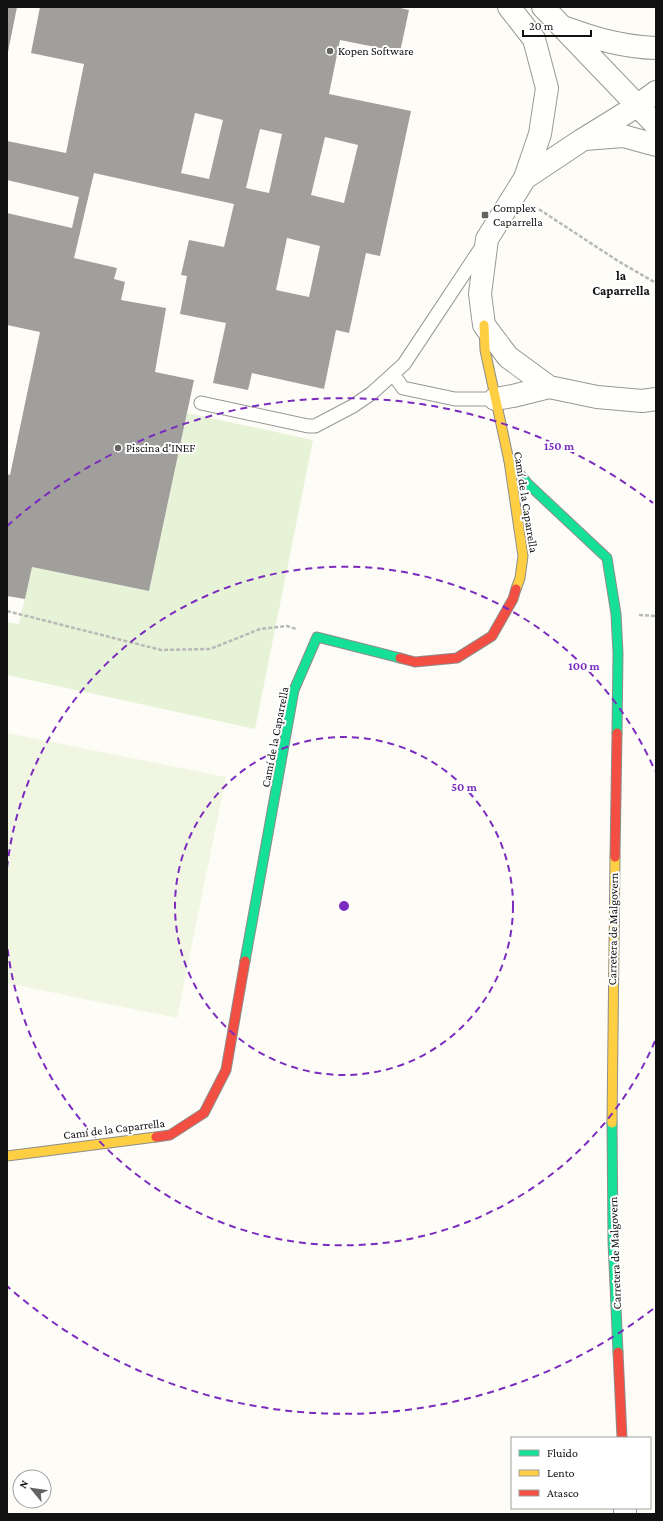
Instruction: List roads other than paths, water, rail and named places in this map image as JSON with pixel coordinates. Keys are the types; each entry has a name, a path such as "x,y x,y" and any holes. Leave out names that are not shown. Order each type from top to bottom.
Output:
{"street":[{"path":"509,7 534,39 546,88 540,134 520,186 487,239 480,294 484,325 508,357 549,387"},
{"path":"543,7 656,125"},
{"path":"562,26 598,39 636,48 656,48"},
{"path":"520,186 582,140 637,106 656,92"},
{"path":"582,140 623,136 656,145"},
{"name":"Camí de la Caparrella","path":"7,1156 170,1135 204,1113 226,1070 294,690 317,637 414,662 457,658 492,636 513,599 520,578 523,556 509,461 485,350 484,325"},
{"path":"495,399 549,387 597,397 651,402"},
{"name":"Carretera de Malgovern","path":"509,461 528,484 607,558 616,614 618,653 612,1086 614,1241 622,1437"}],"lane":[{"path":"201,403 308,426 315,426 353,406 372,393 404,364 487,239"},
{"path":"393,374 403,388 455,399 495,399"}],"place":[{"name":"Kopen Software","path":"330,51"},
{"name":"Complex Caparrella","path":"485,215"},
{"name":"Piscina d'INEF","path":"118,448"}],"district":[{"name":"la Caparrella","path":"621,282"}]}
